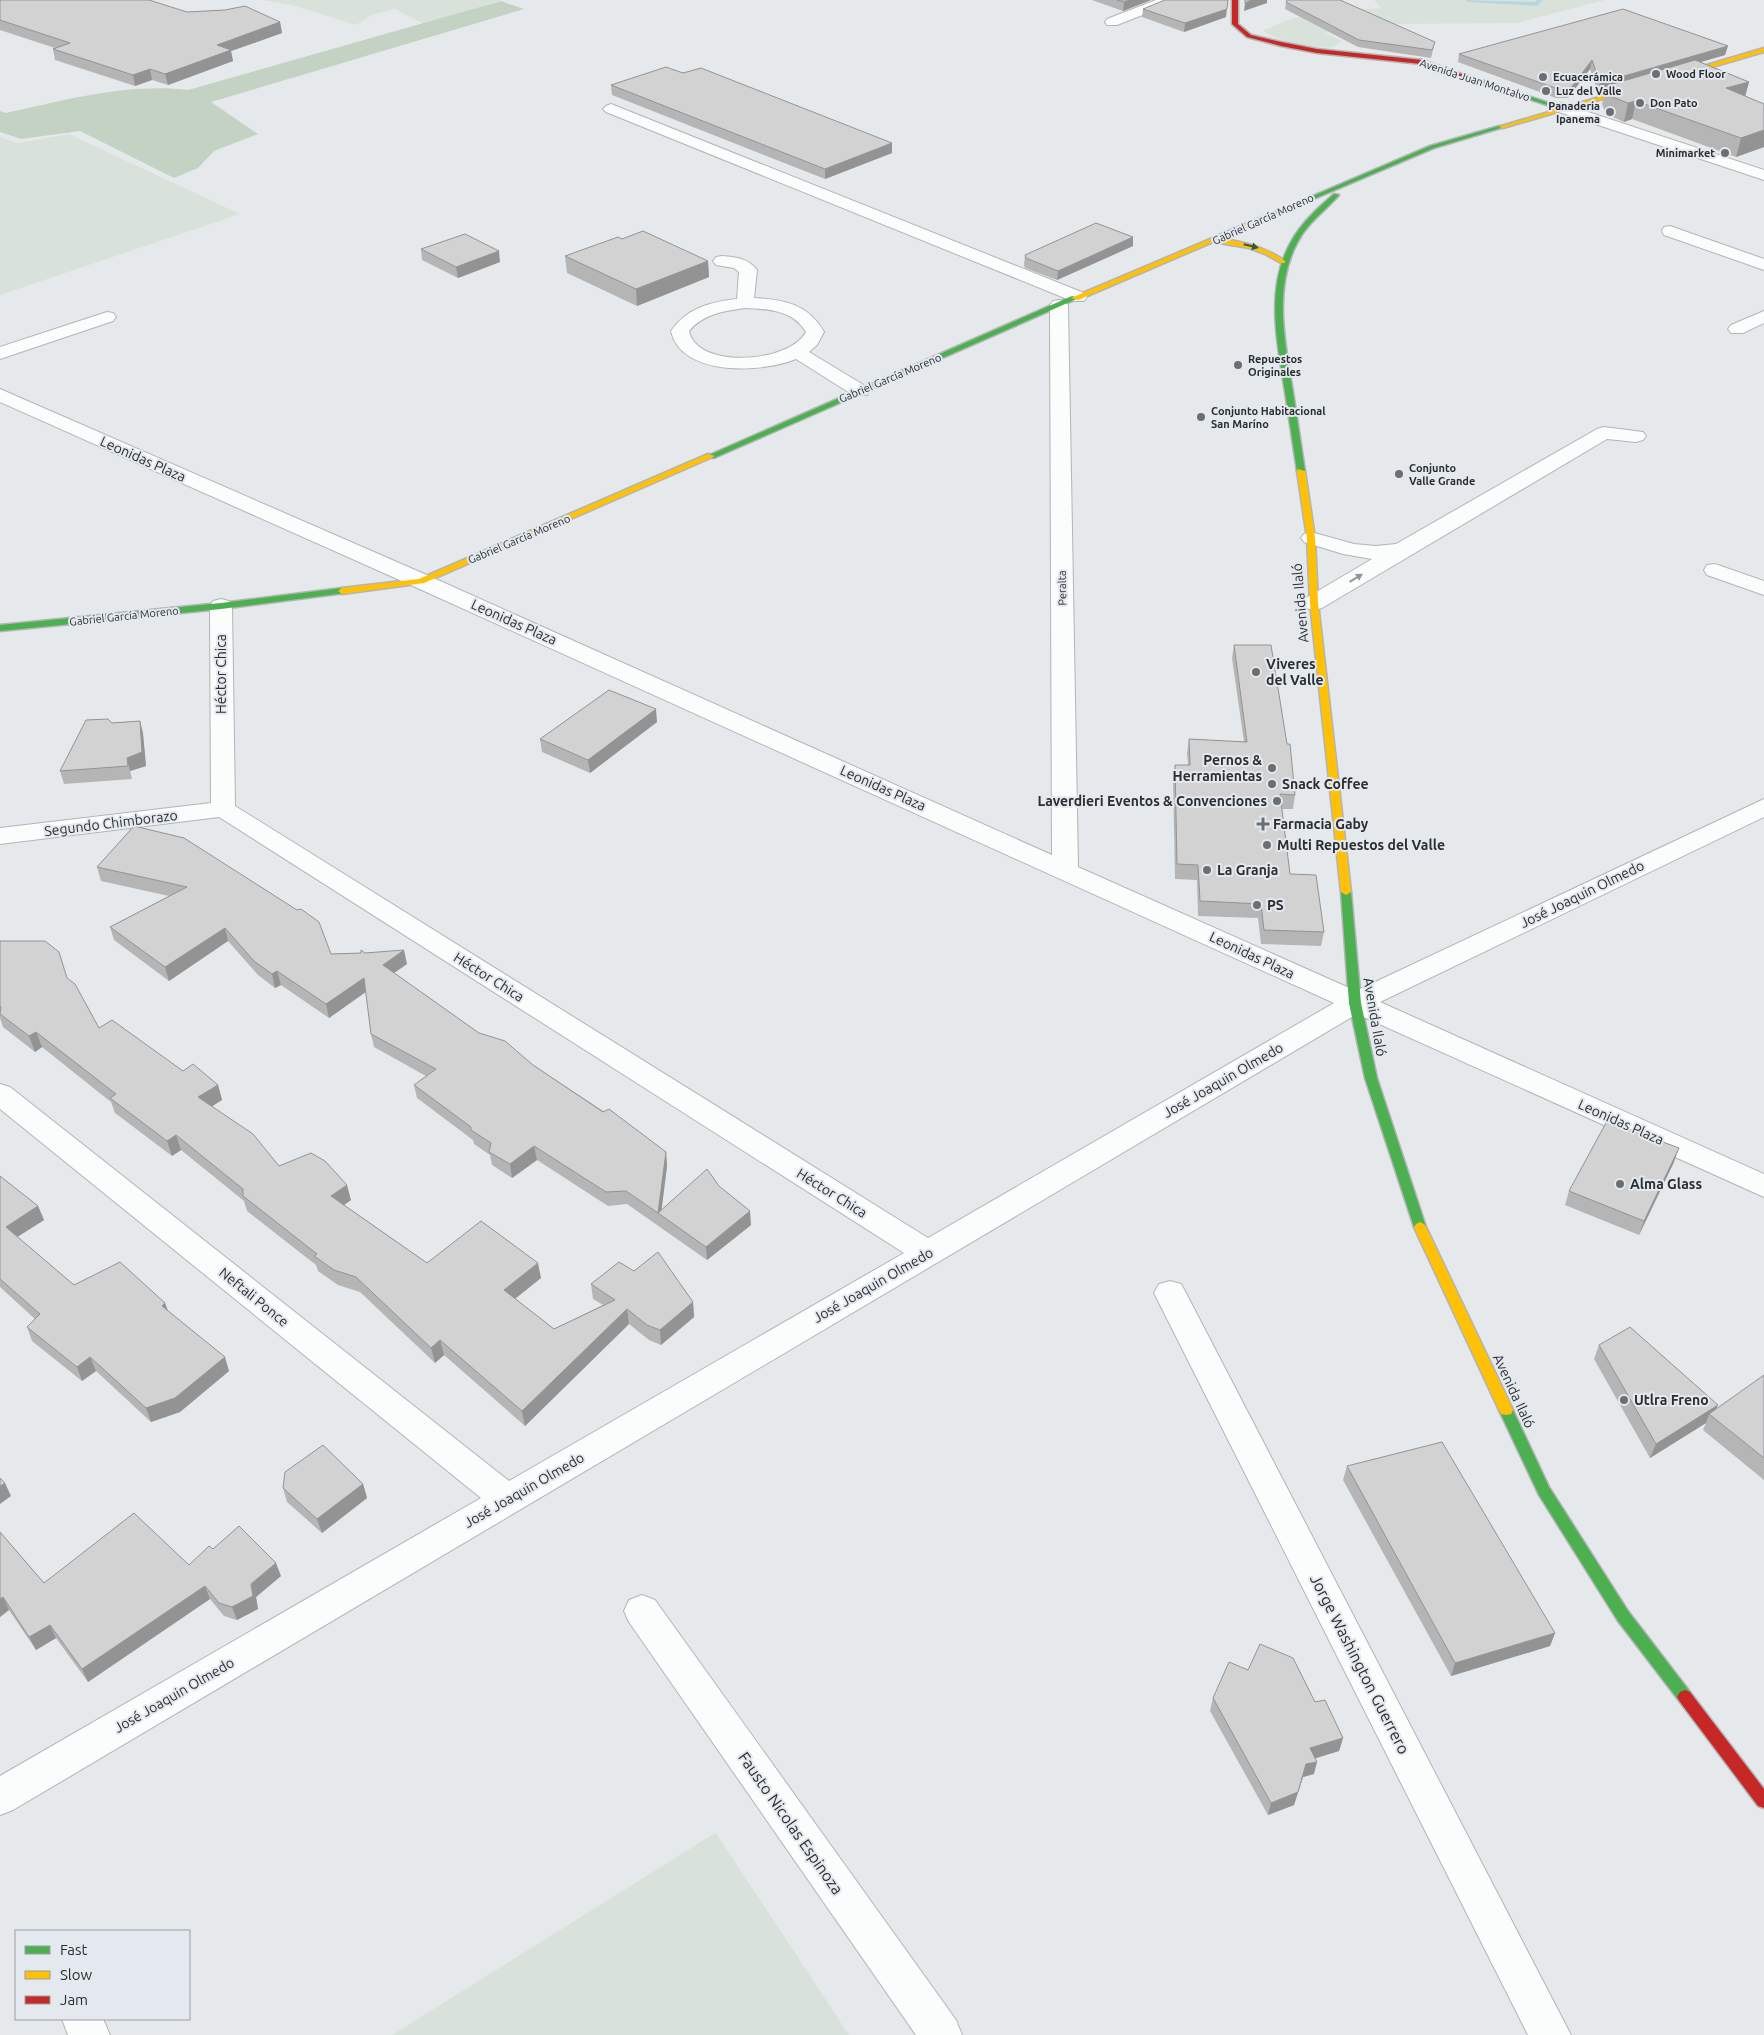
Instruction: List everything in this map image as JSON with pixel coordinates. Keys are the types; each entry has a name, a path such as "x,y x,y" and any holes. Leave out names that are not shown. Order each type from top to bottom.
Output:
{"main road":[{"name":"Avenida Juan Montalvo","path":"1234,0 1235,24 1249,36 1317,51 1422,62 1561,108"},
{"name":"Gabriel García Moreno","path":"0,628 221,606 421,581 1069,301 1214,241 1368,173 1432,148 1561,108 1764,50"},
{"name":"Avenida Ilaló","path":"1368,173 1323,204 1306,222 1293,241 1284,262 1278,290 1278,320 1311,538 1314,603 1344,866 1355,1003 1371,1078 1416,1218 1544,1491 1623,1616 1764,1801"},
{"path":"1214,241 1256,246 1273,253 1284,262"}],"street":[{"path":"1112,22 1168,0"},
{"name":"Avenida Juan Montalvo","path":"1561,108 1764,175"},
{"path":"611,109 1069,301"},
{"path":"1744,168 1764,161"},
{"path":"1670,231 1764,265"},
{"path":"722,261 739,263 748,270 745,303"},
{"name":"Peralta","path":"1065,870 1069,301"},
{"path":"745,303 781,306 799,313 811,322 815,332 811,342 799,352 780,359 756,363 732,363 709,359 692,351 682,342 680,331 687,320 708,310 745,303"},
{"path":"1737,329 1764,316"},
{"path":"0,353 107,317"},
{"path":"799,352 807,360 860,391"},
{"name":"Leonidas Plaza","path":"0,396 421,581 1764,1186"},
{"path":"1314,603 1403,549 1604,433 1636,436"},
{"path":"1311,538 1344,550 1381,554 1403,549"},
{"path":"1715,570 1764,589"},
{"name":"Héctor Chica","path":"221,606 222,809 928,1253"},
{"name":"José Joaquin Olmedo","path":"0,1796 1355,1003 1764,807"},
{"name":"Segundo Chimborazo","path":"0,836 222,809"},
{"name":"Neftali Ponce","path":"0,1094 508,1500"},
{"name":"Jorge Washington Guerrero","path":"1170,1293 1550,2035"},
{"name":"Fausto Nicolas Espinoza","path":"642,1611 941,2035"},
{"path":"83,2020 89,2035"}],"shaded area":[{"path":"262,0 502,0 424,24 395,9 371,15 356,25 292,5"},
{"path":"1374,0 1605,0 1516,23 1387,24 1325,33 1342,41 1336,46 1325,48 1296,43 1268,34 1263,30 1288,20 1314,14 1381,8"},
{"path":"69,134 240,214 0,295 0,137 18,143"},
{"path":"715,1833 849,2035 392,2035"}],"green space":[{"path":"501,1 524,9 211,102 258,134 214,151 198,168 174,178 80,131 21,139 0,132 0,111 6,113 74,98 119,91 165,88 188,90"}],"building":[{"path":"0,0 149,0 187,12 225,10 245,6 280,22 217,45 231,50 165,74 150,69 133,75 53,49 70,43 0,20"},
{"path":"1165,0 1228,0 1227,9 1185,23 1143,9"},
{"path":"1287,0 1340,0 1435,42 1432,50 1359,40 1286,2"},
{"path":"1623,9 1728,46 1600,83 1592,60 1570,89 1558,89 1459,54"},
{"path":"1695,60 1749,82 1726,88 1764,104 1764,130 1741,138 1636,101 1628,103 1610,96 1606,86"},
{"path":"666,67 683,73 701,68 892,143 825,169 611,85"},
{"path":"1096,223 1133,237 1058,271 1026,258 1025,255"},
{"path":"643,231 708,261 636,289 565,256 618,237 622,239"},
{"path":"465,234 499,251 456,267 421,249"},
{"path":"1234,645 1271,645 1287,744 1290,744 1295,795 1280,794 1290,874 1316,875 1324,932 1264,930 1261,904 1200,901 1198,865 1177,864 1175,765 1190,765 1189,739 1247,742"},
{"path":"609,690 656,709 588,760 540,739"},
{"path":"108,719 112,723 140,721 142,752 127,758 128,766 60,771 86,720"},
{"path":"134,826 184,838 297,910 301,909 319,922 331,954 361,953 361,950 365,953 404,950 383,965 479,1033 505,1041 533,1065 603,1112 609,1109 666,1152 658,1213 626,1191 606,1192 534,1146 510,1164 489,1152 491,1143 471,1130 471,1127 414,1085 436,1069 371,1034 364,978 326,1004 277,971 272,974 254,961 225,928 165,967 110,927 187,887 97,867"},
{"path":"0,941 45,941 59,952 67,978 75,984 99,1028 112,1020 183,1071 193,1064 218,1085 198,1097 253,1134 279,1166 311,1153 325,1161 347,1185 331,1196 427,1263 481,1221 538,1263 504,1290 554,1329 615,1300 591,1284 619,1262 634,1271 658,1252 693,1302 660,1330 647,1325 627,1309 522,1411 440,1340 431,1348 356,1277 334,1270 314,1256 317,1254 243,1196 243,1189 176,1135 167,1141 110,1098 116,1094 36,1032 29,1036 0,1014"},
{"name":"Alma Glass","path":"1607,1121 1679,1148 1644,1221 1569,1191"},
{"path":"707,1169 719,1186 750,1211 706,1247 658,1213"},
{"path":"0,1176 38,1206 6,1227 74,1285 120,1262 165,1303 162,1306 225,1357 175,1398 146,1408 90,1357 77,1367 27,1327 40,1314 0,1279"},
{"path":"1630,1327 1718,1405 1656,1444 1599,1345"},
{"path":"1764,1375 1764,1458 1709,1414"},
{"path":"1442,1442 1555,1633 1455,1663 1347,1466"},
{"path":"323,1445 363,1484 317,1519 283,1488 285,1472"},
{"path":"0,1478 5,1483 0,1486"},
{"path":"134,1513 189,1565 209,1546 213,1549 239,1526 276,1563 251,1584 253,1596 232,1607 219,1603 205,1586 82,1669 50,1625 29,1637 3,1597 0,1599 0,1532 44,1583"},
{"path":"1260,1644 1293,1658 1315,1702 1325,1700 1343,1738 1310,1748 1317,1762 1306,1764 1298,1792 1271,1803 1213,1698 1229,1662 1248,1670"}],"waterway":[{"path":"1468,0 1537,4 1540,0"}],"traffic: fast":[{"path":"1464,76 1561,108"},
{"path":"1262,219 1432,147 1501,127"},
{"path":"1301,471 1280,331 1279,298 1281,282 1284,266 1299,234 1316,213 1336,195"},
{"path":"711,456 1075,298"},
{"path":"0,628 221,606 342,591"},
{"path":"1346,892 1355,1003 1371,1078 1420,1227"},
{"path":"1506,1410 1544,1491 1623,1616 1685,1697"}],"traffic: slow":[{"path":"1501,127 1764,50"},
{"path":"1075,298 1262,219"},
{"path":"1216,241 1251,246 1283,262"},
{"path":"342,591 421,581 711,456"},
{"path":"1301,471 1311,538 1314,603 1346,892"},
{"path":"1420,1227 1506,1410"}],"traffic: jam":[{"path":"1235,0 1235,24 1249,36 1317,51 1422,62 1464,76"},
{"path":"1685,1697 1764,1801"}],"place":[{"name":"Wood Floor","path":"1656,74"},
{"name":"Ecuacerámica","path":"1543,77"},
{"name":"Luz del Valle","path":"1546,91"},
{"name":"Don Pato","path":"1640,103"},
{"name":"Panadería Ipanema","path":"1610,112"},
{"name":"Minimarket","path":"1725,153"},
{"name":"Repuestos Originales","path":"1238,365"},
{"name":"Conjunto Habitacional San Maríno","path":"1201,417"},
{"name":"Conjunto Valle Grande","path":"1399,474"},
{"name":"Viveres del Valle","path":"1256,672"},
{"name":"Pernos & Herramientas","path":"1272,768"},
{"name":"Snack Coffee","path":"1272,784"},
{"name":"Laverdieri Eventos & Convenciones","path":"1277,801"},
{"name":"Farmacia Gaby","path":"1263,824"},
{"name":"Multi Repuestos del Valle","path":"1267,845"},
{"name":"La Granja","path":"1207,870"},
{"name":"PS","path":"1257,905"},
{"name":"Alma Glass","path":"1620,1184"},
{"name":"Utlra Freno","path":"1624,1400"}]}
